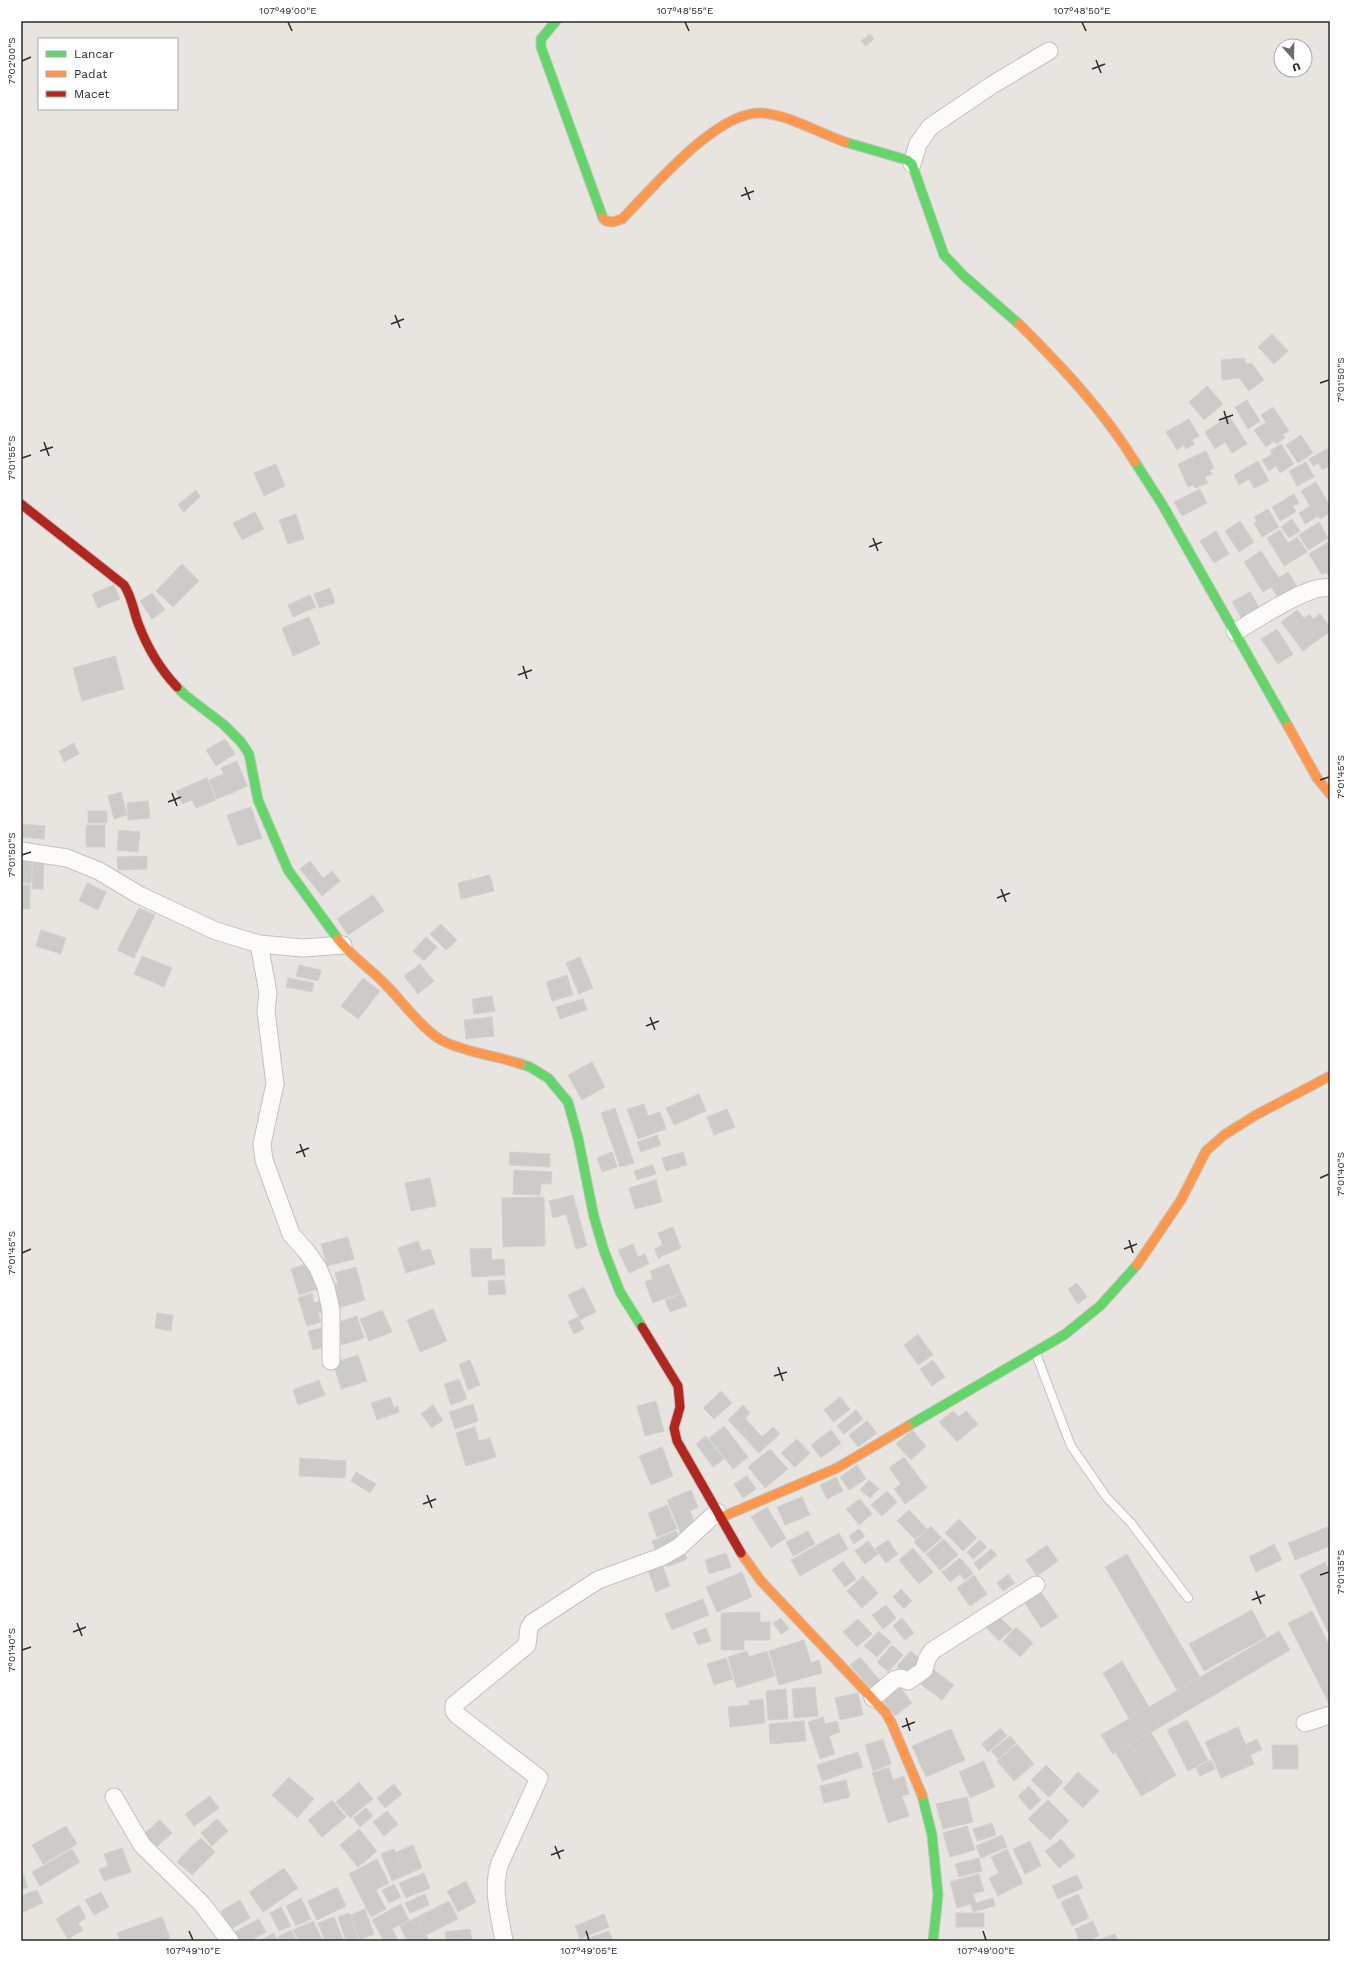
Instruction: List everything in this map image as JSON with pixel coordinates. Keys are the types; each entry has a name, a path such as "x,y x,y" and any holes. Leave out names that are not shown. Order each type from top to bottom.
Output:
{"street":[{"path":"556,21 541,39 541,47 602,216 606,221 613,222 622,219 685,156 718,130 746,115 759,113 780,118 824,134 907,160 912,164 944,254 964,276 1008,314 1041,346 1093,401 1116,432 1162,504 1236,632 1317,778 1330,794"},
{"path":"912,164 918,144 930,127 992,85 1049,51"},
{"path":"21,504 29,512 124,585 131,596 138,622 152,655 167,676 185,695 223,724 241,742 250,754 258,800 288,870 343,945 386,985 415,1017 443,1041 461,1049 503,1058 530,1067 548,1078 568,1102 578,1138 594,1217 604,1251 620,1292 678,1386 680,1407 674,1428 675,1436 738,1549 773,1595 873,1698 886,1712 891,1722 914,1776 932,1835 938,1894 933,1941"},
{"path":"1236,632 1298,596 1325,587 1330,588"},
{"path":"21,851 67,858 100,870 139,895 216,931 259,944 303,948 343,945"},
{"path":"259,944 268,993 266,1011 276,1084 262,1144 264,1160 291,1234 307,1252 318,1268 326,1287 331,1311 331,1361"},
{"path":"504,1941 495,1893 496,1876 500,1863 539,1778 456,1715 453,1706 456,1702 527,1645 529,1628 532,1623 598,1580 661,1556 679,1547 718,1515 836,1468 1036,1354 1064,1336 1100,1306 1126,1279 1177,1206 1206,1151 1224,1135 1256,1114 1330,1076"},
{"path":"873,1698 894,1680 901,1678 908,1680 924,1670 927,1659 932,1652 1036,1585"},
{"path":"1305,1723 1330,1715"},
{"path":"114,1797 142,1846 202,1904 230,1941"}],"lane":[{"path":"1036,1354 1071,1446 1107,1498 1131,1523 1188,1598"}],"building":[{"path":"870,34 874,39 866,46 861,41"},
{"path":"1272,334 1288,351 1274,364 1258,347"},
{"path":"1245,358 1245,363 1252,364 1264,380 1249,391 1239,378 1222,380 1221,360"},
{"path":"1207,386 1223,404 1204,420 1189,402"},
{"path":"1247,400 1260,421 1248,429 1235,407"},
{"path":"1273,407 1289,431 1283,435 1285,438 1276,444 1274,441 1266,447 1254,430 1266,422 1261,415"},
{"path":"1229,416 1247,444 1232,453 1225,442 1215,449 1205,432"},
{"path":"1189,419 1199,436 1192,440 1195,444 1186,449 1184,445 1177,450 1166,432"},
{"path":"1301,435 1313,453 1298,463 1286,445"},
{"path":"1281,444 1294,464 1280,473 1276,466 1269,471 1262,460 1272,454 1270,451"},
{"path":"1327,449 1330,454 1330,466 1322,470 1318,463 1313,466 1309,459"},
{"path":"1206,451 1214,468 1210,470 1212,474 1205,477 1208,483 1195,488 1193,485 1188,487 1178,464"},
{"path":"1258,461 1269,481 1254,488 1249,479 1239,485 1234,475"},
{"path":"1306,462 1314,477 1297,486 1289,471"},
{"path":"276,464 285,486 264,496 254,473"},
{"path":"1316,482 1330,506 1330,513 1320,519 1318,516 1305,524 1299,513 1310,506 1301,491"},
{"path":"1200,489 1207,503 1182,516 1174,502"},
{"path":"196,490 200,497 184,512 178,505"},
{"path":"1294,494 1299,503 1293,506 1296,512 1280,521 1272,507"},
{"path":"1268,509 1279,527 1262,537 1254,523 1257,521 1254,517"},
{"path":"255,512 264,529 242,540 233,523"},
{"path":"296,514 304,539 288,544 279,520"},
{"path":"1292,519 1300,531 1289,538 1281,527"},
{"path":"1240,521 1254,542 1239,552 1225,531"},
{"path":"1319,522 1328,538 1308,550 1299,535"},
{"path":"1280,530 1288,543 1297,537 1307,552 1284,566 1267,538"},
{"path":"1216,531 1229,554 1214,563 1200,541"},
{"path":"1330,541 1329,577 1326,572 1322,575 1309,554"},
{"path":"1261,551 1279,578 1288,572 1298,588 1280,600 1271,587 1263,592 1244,562"},
{"path":"182,564 199,581 173,607 156,591"},
{"path":"114,585 120,599 98,608 92,594"},
{"path":"330,588 335,603 319,608 314,594"},
{"path":"1250,592 1260,609 1242,619 1232,602"},
{"path":"152,593 165,610 152,619 140,601"},
{"path":"310,595 316,607 293,617 288,605"},
{"path":"1297,610 1304,618 1310,614 1313,619 1320,614 1330,627 1330,631 1303,651 1281,622"},
{"path":"309,617 320,644 293,656 282,628"},
{"path":"1277,629 1293,654 1278,664 1261,639"},
{"path":"115,656 124,689 82,701 73,668"},
{"path":"225,739 235,754 216,766 206,750"},
{"path":"74,743 79,754 64,762 59,751"},
{"path":"237,761 247,786 232,793 221,768"},
{"path":"224,774 232,793 217,799 209,780"},
{"path":"207,778 216,800 196,808 192,800 182,804 176,791"},
{"path":"121,792 127,815 114,819 108,796"},
{"path":"148,801 150,818 128,820 127,803"},
{"path":"251,807 262,838 238,846 227,815"},
{"path":"88,811 107,811 107,823 88,823"},
{"path":"21,824 45,826 44,839 21,837"},
{"path":"86,825 105,825 105,847 86,847"},
{"path":"119,830 140,832 138,852 117,850"},
{"path":"147,856 147,869 118,870 117,857"},
{"path":"22,858 32,859 31,883 21,883"},
{"path":"33,859 44,859 43,889 32,889"},
{"path":"310,861 323,878 332,871 340,881 322,896 300,869"},
{"path":"490,875 494,891 461,899 458,883"},
{"path":"87,883 106,892 98,910 79,901"},
{"path":"21,885 30,885 30,909 21,909"},
{"path":"373,895 384,911 348,935 337,919"},
{"path":"139,908 155,915 134,958 117,950"},
{"path":"441,924 457,940 446,950 430,934"},
{"path":"41,930 66,938 61,954 36,946"},
{"path":"426,937 437,947 424,961 413,951"},
{"path":"142,956 172,968 164,987 134,974"},
{"path":"580,957 593,988 579,994 566,963"},
{"path":"420,964 434,981 418,994 404,976"},
{"path":"299,965 321,970 318,981 296,976"},
{"path":"567,975 573,995 552,1001 546,982"},
{"path":"288,978 314,983 312,992 286,987"},
{"path":"363,978 380,991 358,1019 341,1006"},
{"path":"492,996 495,1011 474,1014 472,999"},
{"path":"583,999 587,1010 560,1019 556,1007"},
{"path":"492,1017 494,1036 466,1039 464,1020"},
{"path":"592,1062 605,1087 582,1100 568,1075"},
{"path":"699,1094 706,1111 674,1125 666,1108"},
{"path":"644,1104 648,1116 660,1112 666,1129 638,1139 627,1109"},
{"path":"615,1108 634,1163 620,1167 601,1113"},
{"path":"727,1109 735,1127 714,1135 707,1117"},
{"path":"657,1135 661,1145 641,1152 637,1142"},
{"path":"510,1152 550,1154 550,1167 509,1165"},
{"path":"612,1152 617,1167 602,1172 597,1158"},
{"path":"683,1152 687,1165 666,1171 662,1158"},
{"path":"653,1165 656,1174 637,1180 634,1171"},
{"path":"514,1170 552,1172 551,1184 541,1184 540,1195 513,1194"},
{"path":"430,1178 436,1206 411,1211 405,1183"},
{"path":"656,1180 662,1202 635,1209 629,1188"},
{"path":"573,1195 587,1246 576,1249 566,1214 553,1218 549,1201"},
{"path":"544,1197 545,1246 503,1247 502,1198"},
{"path":"673,1227 681,1248 658,1258 655,1249 663,1245 658,1233"},
{"path":"348,1237 354,1259 327,1266 321,1244"},
{"path":"418,1241 422,1251 430,1249 435,1264 406,1273 398,1248"},
{"path":"633,1244 638,1257 645,1254 649,1264 629,1273 618,1250"},
{"path":"491,1248 492,1260 504,1259 505,1275 472,1277 470,1249"},
{"path":"312,1262 321,1288 299,1295 291,1269"},
{"path":"669,1264 681,1293 653,1303 645,1282 653,1279 650,1271"},
{"path":"356,1267 365,1300 338,1308 332,1285 338,1284 335,1273"},
{"path":"504,1280 506,1294 489,1295 488,1281"},
{"path":"1077,1283 1087,1297 1078,1304 1068,1289"},
{"path":"584,1287 596,1312 580,1320 568,1295"},
{"path":"312,1293 314,1303 323,1300 327,1311 318,1313 321,1322 307,1326 298,1298"},
{"path":"682,1294 687,1306 670,1312 665,1300"},
{"path":"433,1309 447,1341 420,1352 407,1320"},
{"path":"382,1310 392,1332 369,1341 360,1319"},
{"path":"157,1313 173,1315 171,1331 155,1328"},
{"path":"357,1316 364,1338 342,1345 336,1323"},
{"path":"578,1317 584,1329 574,1334 568,1322"},
{"path":"325,1327 330,1346 313,1350 308,1331"},
{"path":"918,1334 933,1355 918,1365 904,1345"},
{"path":"358,1355 367,1381 341,1389 333,1363"},
{"path":"470,1360 480,1385 468,1390 459,1364"},
{"path":"933,1360 945,1377 932,1386 920,1369"},
{"path":"459,1379 467,1399 451,1405 444,1384"},
{"path":"319,1380 325,1395 298,1405 293,1390"},
{"path":"721,1391 732,1403 714,1419 703,1408"},
{"path":"390,1397 394,1408 398,1406 399,1412 377,1420 371,1403"},
{"path":"840,1397 850,1409 834,1422 824,1410"},
{"path":"656,1401 664,1431 645,1436 637,1406"},
{"path":"473,1404 478,1421 455,1429 449,1412"},
{"path":"433,1405 443,1420 432,1428 421,1414"},
{"path":"743,1405 750,1413 745,1418 762,1437 773,1427 780,1434 759,1453 728,1420"},
{"path":"856,1410 863,1419 844,1434 837,1426"},
{"path":"953,1411 959,1417 966,1411 978,1424 957,1442 939,1422"},
{"path":"867,1421 877,1433 858,1447 849,1435"},
{"path":"724,1426 748,1457 733,1469 709,1438"},
{"path":"475,1427 479,1441 490,1438 496,1457 466,1466 456,1433"},
{"path":"831,1430 841,1443 821,1458 811,1445"},
{"path":"912,1430 926,1446 911,1460 896,1444"},
{"path":"706,1436 724,1459 713,1467 696,1444"},
{"path":"797,1439 810,1453 795,1467 781,1453"},
{"path":"662,1447 673,1476 651,1485 639,1456"},
{"path":"770,1449 788,1469 765,1488 748,1467"},
{"path":"904,1457 927,1488 905,1504 894,1489 901,1484 889,1468"},
{"path":"300,1458 346,1461 345,1478 299,1476"},
{"path":"857,1465 866,1479 849,1490 840,1477"},
{"path":"356,1472 376,1484 370,1493 351,1481"},
{"path":"747,1476 756,1489 743,1498 734,1484"},
{"path":"836,1477 843,1491 827,1499 820,1485"},
{"path":"869,1480 879,1489 870,1498 860,1490"},
{"path":"691,1490 698,1507 690,1511 697,1527 681,1534 667,1500"},
{"path":"887,1491 897,1502 882,1516 871,1505"},
{"path":"802,1497 810,1515 785,1525 777,1507"},
{"path":"860,1499 872,1514 859,1525 846,1509"},
{"path":"667,1505 677,1529 657,1537 648,1513"},
{"path":"767,1507 786,1538 771,1548 751,1517"},
{"path":"909,1510 927,1529 915,1539 897,1521"},
{"path":"959,1519 977,1538 963,1551 945,1533"},
{"path":"931,1526 942,1538 924,1553 914,1542"},
{"path":"1330,1526 1330,1546 1295,1560 1288,1543"},
{"path":"859,1529 865,1536 854,1544 849,1536"},
{"path":"676,1531 681,1543 657,1553 652,1541"},
{"path":"808,1531 815,1544 793,1556 786,1542"},
{"path":"839,1533 848,1549 826,1561 817,1545"},
{"path":"944,1539 958,1555 940,1570 926,1554"},
{"path":"888,1540 898,1554 886,1563 875,1549"},
{"path":"980,1540 987,1547 973,1559 967,1552"},
{"path":"868,1541 878,1554 865,1564 855,1551"},
{"path":"1274,1544 1282,1560 1256,1572 1249,1557"},
{"path":"817,1545 826,1561 800,1576 791,1560"},
{"path":"1047,1545 1058,1561 1037,1576 1026,1560"},
{"path":"913,1548 933,1572 919,1584 899,1560"},
{"path":"991,1549 997,1555 979,1570 974,1563"},
{"path":"684,1552 687,1559 667,1567 664,1561"},
{"path":"726,1553 731,1567 709,1574 705,1560"},
{"path":"1127,1554 1200,1677 1177,1690 1105,1567"},
{"path":"960,1558 973,1573 965,1580 960,1574 950,1582 942,1572"},
{"path":"843,1561 856,1579 845,1587 832,1570"},
{"path":"661,1562 670,1586 656,1592 647,1568"},
{"path":"1325,1562 1330,1572 1330,1636 1300,1575"},
{"path":"742,1572 752,1597 717,1612 706,1587"},
{"path":"1008,1574 1015,1583 1003,1591 997,1583"},
{"path":"974,1575 987,1594 970,1606 957,1588"},
{"path":"863,1576 878,1593 862,1608 847,1591"},
{"path":"901,1589 912,1601 904,1609 893,1597"},
{"path":"1041,1592 1058,1617 1041,1628 1025,1603"},
{"path":"703,1599 709,1615 672,1630 665,1614"},
{"path":"886,1605 896,1618 883,1629 872,1615"},
{"path":"1252,1610 1266,1637 1204,1671 1189,1644"},
{"path":"1312,1611 1330,1647 1330,1705 1288,1623"},
{"path":"760,1612 760,1622 770,1622 770,1640 744,1640 744,1650 721,1650 721,1613"},
{"path":"998,1616 1012,1629 999,1641 986,1627"},
{"path":"781,1618 789,1629 781,1634 773,1623"},
{"path":"902,1618 914,1633 905,1640 893,1626"},
{"path":"858,1619 872,1634 857,1647 843,1632"},
{"path":"1016,1627 1033,1643 1020,1657 1003,1641"},
{"path":"706,1628 711,1641 698,1645 693,1633"},
{"path":"879,1631 891,1642 877,1657 864,1646"},
{"path":"1279,1631 1290,1650 1160,1727 1149,1707"},
{"path":"804,1640 811,1663 819,1660 822,1673 779,1685 769,1651"},
{"path":"892,1645 903,1655 888,1672 877,1662"},
{"path":"747,1651 749,1657 767,1651 775,1676 737,1688 728,1657"},
{"path":"911,1651 923,1662 909,1677 897,1666"},
{"path":"860,1657 883,1684 874,1692 850,1665"},
{"path":"726,1658 733,1679 714,1685 707,1664"},
{"path":"1122,1661 1149,1707 1129,1718 1103,1673"},
{"path":"930,1667 954,1685 942,1700 918,1682"},
{"path":"898,1684 912,1703 895,1716 881,1697"},
{"path":"815,1687 818,1716 794,1718 792,1689"},
{"path":"786,1689 788,1719 768,1720 766,1691"},
{"path":"858,1693 863,1715 840,1720 835,1698"},
{"path":"763,1699 765,1723 730,1727 728,1707 749,1705 749,1701"},
{"path":"1149,1707 1160,1727 1113,1754 1101,1735"},
{"path":"823,1717 825,1724 837,1721 840,1732 829,1736 835,1754 820,1759 808,1722"},
{"path":"1187,1720 1208,1760 1188,1771 1167,1730"},
{"path":"804,1721 806,1741 770,1744 769,1724"},
{"path":"1238,1727 1254,1764 1221,1778 1205,1742"},
{"path":"1000,1728 1007,1736 988,1752 982,1744"},
{"path":"951,1729 965,1760 926,1777 912,1746"},
{"path":"1151,1732 1176,1775 1155,1788 1130,1744"},
{"path":"1010,1736 1016,1743 998,1759 991,1751"},
{"path":"883,1739 891,1764 873,1771 865,1745"},
{"path":"1257,1739 1262,1750 1250,1755 1246,1744"},
{"path":"1017,1744 1034,1764 1014,1781 997,1761"},
{"path":"1130,1744 1155,1788 1141,1796 1116,1753"},
{"path":"1272,1745 1298,1745 1298,1769 1273,1769"},
{"path":"858,1752 863,1767 822,1781 817,1765"},
{"path":"1211,1760 1215,1769 1200,1776 1196,1768"},
{"path":"984,1761 995,1787 970,1798 959,1772"},
{"path":"1046,1765 1063,1782 1049,1797 1031,1780"},
{"path":"889,1767 893,1780 904,1776 909,1794 902,1796 909,1816 888,1823 872,1773"},
{"path":"1078,1772 1099,1791 1083,1808 1063,1789"},
{"path":"289,1777 314,1799 297,1818 272,1795"},
{"path":"846,1780 850,1797 824,1803 820,1786"},
{"path":"359,1782 373,1799 350,1818 336,1802"},
{"path":"394,1784 402,1794 385,1808 377,1798"},
{"path":"1029,1786 1041,1800 1030,1810 1018,1796"},
{"path":"210,1796 219,1808 194,1826 185,1814"},
{"path":"967,1797 973,1822 943,1829 936,1804"},
{"path":"332,1800 346,1817 322,1837 308,1820"},
{"path":"1048,1800 1069,1821 1050,1840 1028,1819"},
{"path":"366,1808 373,1816 360,1827 353,1818"},
{"path":"387,1811 398,1824 384,1836 373,1822"},
{"path":"217,1819 228,1831 212,1846 201,1833"},
{"path":"160,1820 172,1833 152,1851 140,1837"},
{"path":"992,1823 996,1835 977,1841 973,1829"},
{"path":"66,1826 77,1844 43,1864 32,1845"},
{"path":"967,1826 975,1850 950,1857 943,1833"},
{"path":"359,1829 377,1851 358,1867 340,1845"},
{"path":"1002,1835 1007,1847 981,1858 976,1846"},
{"path":"201,1838 215,1852 202,1865 188,1850"},
{"path":"1061,1839 1075,1856 1059,1868 1045,1851"},
{"path":"1030,1841 1041,1866 1025,1874 1013,1849"},
{"path":"413,1845 422,1868 406,1875 396,1852"},
{"path":"122,1848 131,1872 104,1881 99,1869 108,1866 104,1854"},
{"path":"72,1849 80,1862 40,1886 32,1872"},
{"path":"394,1849 406,1875 392,1881 381,1854"},
{"path":"1007,1849 1023,1883 998,1896 989,1878 999,1873 991,1857"},
{"path":"188,1850 202,1865 192,1875 177,1862"},
{"path":"979,1858 982,1871 959,1877 955,1864"},
{"path":"377,1859 389,1883 361,1898 349,1874"},
{"path":"284,1868 298,1888 263,1912 249,1892"},
{"path":"21,1869 28,1887 21,1890"},
{"path":"424,1873 430,1888 406,1898 399,1883"},
{"path":"979,1874 984,1891 973,1894 976,1903 993,1898 995,1906 973,1912 971,1904 957,1908 950,1882"},
{"path":"1077,1875 1083,1888 1058,1899 1052,1886"},
{"path":"466,1881 476,1902 458,1912 447,1891"},
{"path":"394,1884 401,1897 389,1903 382,1890"},
{"path":"337,1887 346,1906 317,1920 308,1901"},
{"path":"37,1890 43,1903 21,1913 21,1896"},
{"path":"376,1890 386,1909 371,1917 361,1898"},
{"path":"101,1892 109,1907 94,1915 85,1900"},
{"path":"425,1894 429,1905 410,1913 405,1903"},
{"path":"1078,1894 1089,1918 1072,1926 1061,1902"},
{"path":"301,1898 311,1919 296,1926 286,1906"},
{"path":"240,1900 250,1918 231,1929 221,1911"},
{"path":"449,1901 458,1919 426,1935 417,1917"},
{"path":"401,1904 409,1920 392,1929 397,1938 391,1941 384,1941 372,1920"},
{"path":"79,1905 86,1918 78,1923 83,1930 68,1939 56,1919"},
{"path":"281,1907 291,1926 279,1931 270,1913"},
{"path":"365,1909 374,1934 360,1940 350,1915"},
{"path":"349,1913 359,1940 357,1941 346,1941 338,1917"},
{"path":"956,1913 984,1913 984,1927 956,1927"},
{"path":"604,1914 609,1927 580,1939 575,1926"},
{"path":"162,1917 170,1938 162,1941 120,1941 117,1933"},
{"path":"334,1917 344,1941 325,1941 318,1923"},
{"path":"417,1917 429,1941 407,1941 400,1926"},
{"path":"259,1919 266,1932 250,1941 237,1941 233,1933"},
{"path":"313,1921 323,1941 299,1941 293,1930"},
{"path":"1093,1921 1099,1936 1088,1941 1079,1941 1075,1929"},
{"path":"470,1929 472,1941 446,1941 445,1932"},
{"path":"291,1930 297,1941 280,1941 278,1937"},
{"path":"609,1931 613,1941 580,1941"},
{"path":"274,1933 278,1941 259,1941"},
{"path":"1115,1934 1118,1941 1095,1941"}],"traffic: fast":[{"path":"556,21 541,39 541,47 603,218"},
{"path":"845,142 907,160 912,164 944,255 964,276 1019,324"},
{"path":"1135,462 1162,504 1288,726"},
{"path":"177,687 185,695 223,724 241,742 249,754 258,800 288,870 338,939"},
{"path":"521,1064 530,1067 548,1078 568,1102 578,1138 594,1217 604,1251 620,1292 642,1327"},
{"path":"908,1426 1064,1335 1100,1306 1137,1265"},
{"path":"922,1795 932,1835 938,1895 933,1941"}],"traffic: slow":[{"path":"603,218 606,221 613,222 622,219 686,154 706,137 725,124 744,115 762,113 772,114 845,142"},
{"path":"1019,324 1051,356 1096,407 1123,443 1135,462"},
{"path":"1288,726 1317,778 1330,794"},
{"path":"338,939 374,973 437,1038 463,1049 521,1064"},
{"path":"1137,1265 1181,1200 1206,1151 1224,1135 1256,1115 1330,1076"},
{"path":"720,1518 837,1468 908,1426"},
{"path":"741,1553 761,1581 885,1712 891,1722 922,1795"}],"traffic: jam":[{"path":"21,504 124,585 131,599 136,618 150,649 159,665 177,687"},
{"path":"642,1327 678,1386 680,1407 674,1428 677,1441 741,1553"}]}
